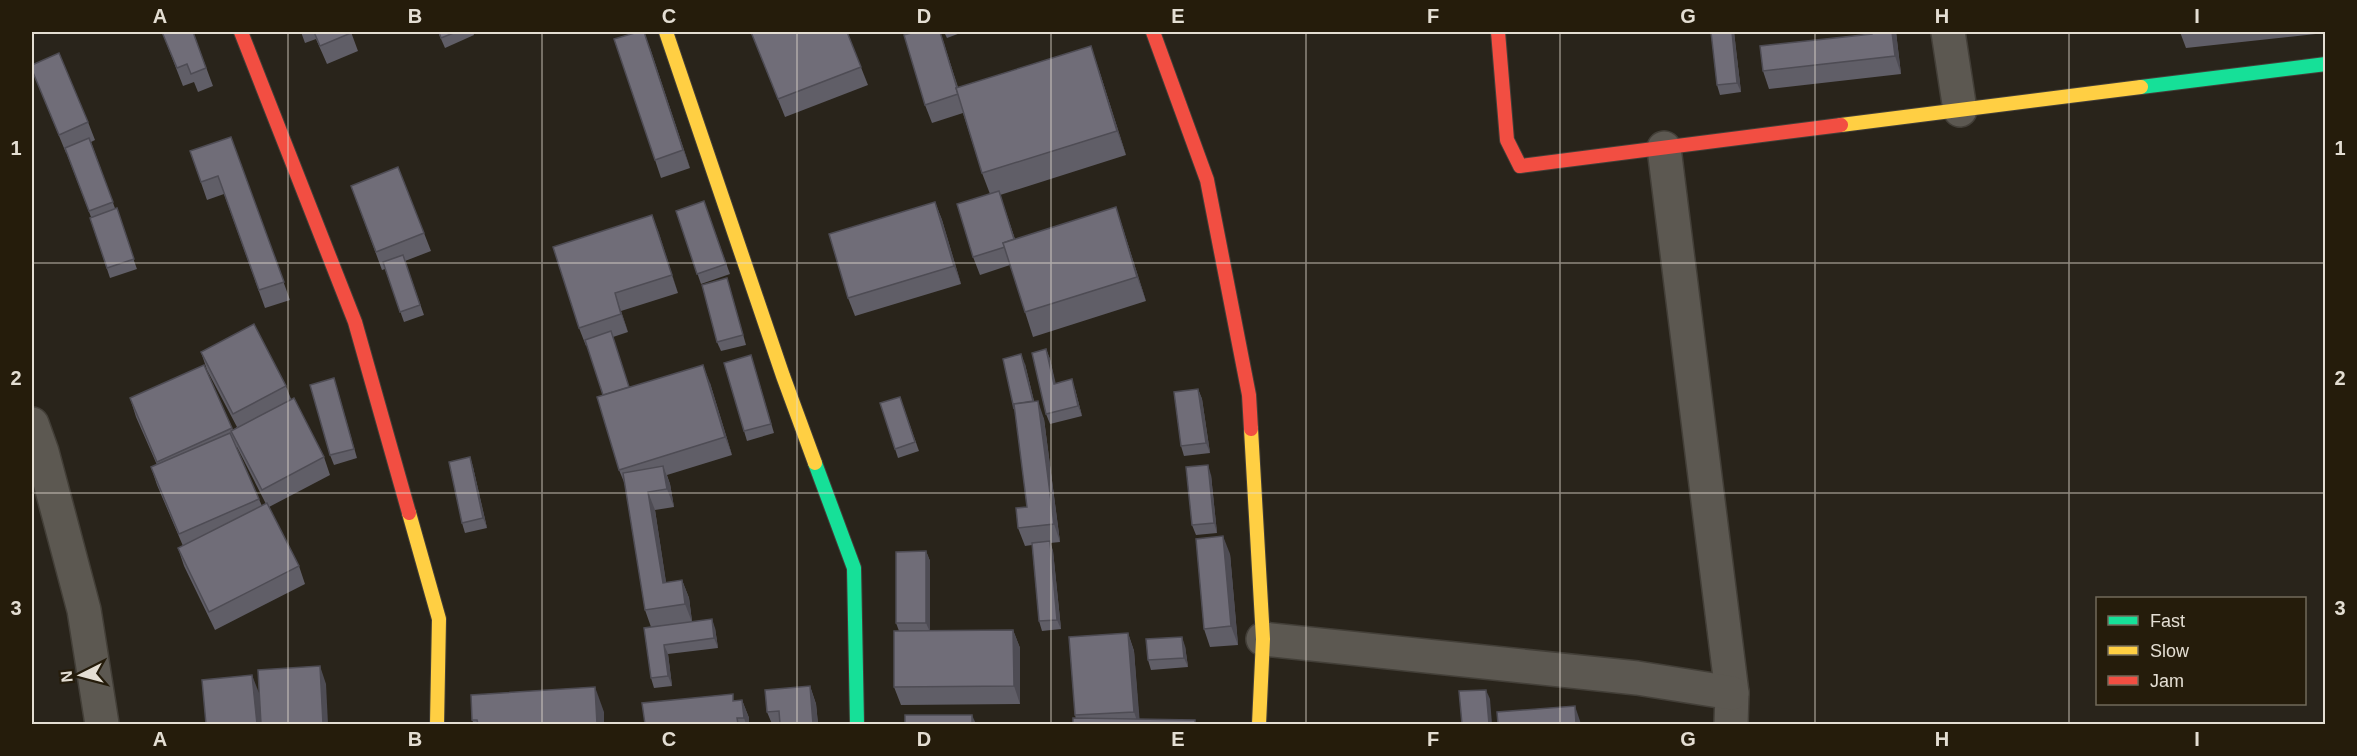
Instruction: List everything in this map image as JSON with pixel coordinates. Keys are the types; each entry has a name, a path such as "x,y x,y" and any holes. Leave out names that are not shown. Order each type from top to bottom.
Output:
{"street":[{"path":"241,32 358,333 439,619 437,724"},
{"path":"666,32 783,376 854,568 857,724"},
{"path":"1153,32 1207,180 1249,396 1263,639 1259,724"},
{"path":"1498,32 1507,140 1520,166 2325,64"},
{"path":"1948,32 1960,110"},
{"path":"1263,639 1637,678 1732,709 1664,148"},
{"path":"32,424 42,452 84,610 102,724"}],"building":[{"path":"162,32 193,32 206,68 191,74 187,64 177,68"},
{"path":"314,32 351,32 351,33 320,46"},
{"path":"439,32 456,32 441,38"},
{"path":"644,32 683,150 655,160 614,39"},
{"path":"751,32 847,32 861,67 778,99"},
{"path":"915,32 940,32 958,94 925,105 904,35"},
{"path":"1711,32 1732,32 1737,83 1717,85"},
{"path":"1872,32 1892,32 1895,56 1763,71 1760,46 1872,34"},
{"path":"1091,46 1117,131 982,173 956,88"},
{"path":"59,53 88,122 59,135 32,65"},
{"path":"231,137 284,282 259,290 218,176 201,182 190,151"},
{"path":"89,138 113,202 89,211 65,148"},
{"path":"398,167 424,233 376,252 351,186"},
{"path":"999,191 1014,239 1003,243 1005,247 973,257 957,204"},
{"path":"704,201 726,264 697,274 676,211"},
{"path":"935,202 954,266 848,298 829,234"},
{"path":"1116,207 1137,277 1025,312 1003,243"},
{"path":"117,208 134,259 107,268 90,218"},
{"path":"652,215 672,275 615,293 621,314 579,328 553,247"},
{"path":"403,255 420,305 400,312 383,262"},
{"path":"727,278 743,335 717,342 702,285"},
{"path":"254,324 286,386 233,414 201,352"},
{"path":"611,331 629,387 603,395 585,340"},
{"path":"1046,349 1054,384 1072,379 1078,406 1046,414 1032,353"},
{"path":"1021,354 1033,401 1014,404 1014,409 1003,359"},
{"path":"751,355 771,424 744,431 724,363"},
{"path":"204,365 232,428 157,462 130,398"},
{"path":"703,365 725,437 619,470 597,397"},
{"path":"334,378 354,449 330,455 310,385"},
{"path":"1198,389 1206,443 1181,446 1174,392"},
{"path":"900,397 915,442 895,449 880,403"},
{"path":"294,398 324,457 262,490 231,431"},
{"path":"1038,401 1054,524 1018,528 1016,508 1027,507 1014,404"},
{"path":"230,433 259,499 179,534 151,467"},
{"path":"470,457 483,518 462,523 449,462"},
{"path":"1208,465 1214,523 1192,525 1186,467"},
{"path":"663,466 667,489 648,492 663,583 682,580 685,604 645,610 623,473"},
{"path":"267,503 299,566 209,612 178,548"},
{"path":"1223,536 1231,626 1204,629 1196,539"},
{"path":"1050,541 1057,620 1039,621 1032,543"},
{"path":"926,551 926,623 896,623 896,552"},
{"path":"712,619 714,638 664,645 668,676 651,678 644,628"},
{"path":"1013,630 1014,686 894,687 894,631"},
{"path":"1128,633 1134,712 1075,715 1069,637"},
{"path":"1182,637 1184,658 1148,660 1146,639"},
{"path":"320,666 323,724 261,724 258,670"},
{"path":"252,675 257,724 206,724 202,680"},
{"path":"810,686 813,724 780,724 779,711 767,712 765,690"},
{"path":"595,687 597,724 478,724 477,720 472,720 471,695"},
{"path":"1486,690 1489,724 1462,724 1459,691"},
{"path":"733,694 733,701 742,700 744,718 737,718 738,724 645,724 642,703"},
{"path":"1575,706 1576,724 1498,724 1497,712"},
{"path":"905,715 972,715 972,724 905,724"},
{"path":"1073,718 1195,720 1195,724 1073,724"}],"traffic: fast":[{"path":"2141,87 2326,64"},
{"path":"815,463 854,568 857,724"}],"traffic: slow":[{"path":"666,32 783,376 815,463"},
{"path":"1841,125 2141,87"},
{"path":"1251,429 1263,639 1259,724"},
{"path":"409,513 439,619 437,724"}],"traffic: jam":[{"path":"241,32 355,322 409,513"},
{"path":"1153,32 1207,180 1249,395 1251,429"},
{"path":"1498,32 1507,140 1520,166 1841,125"}]}
